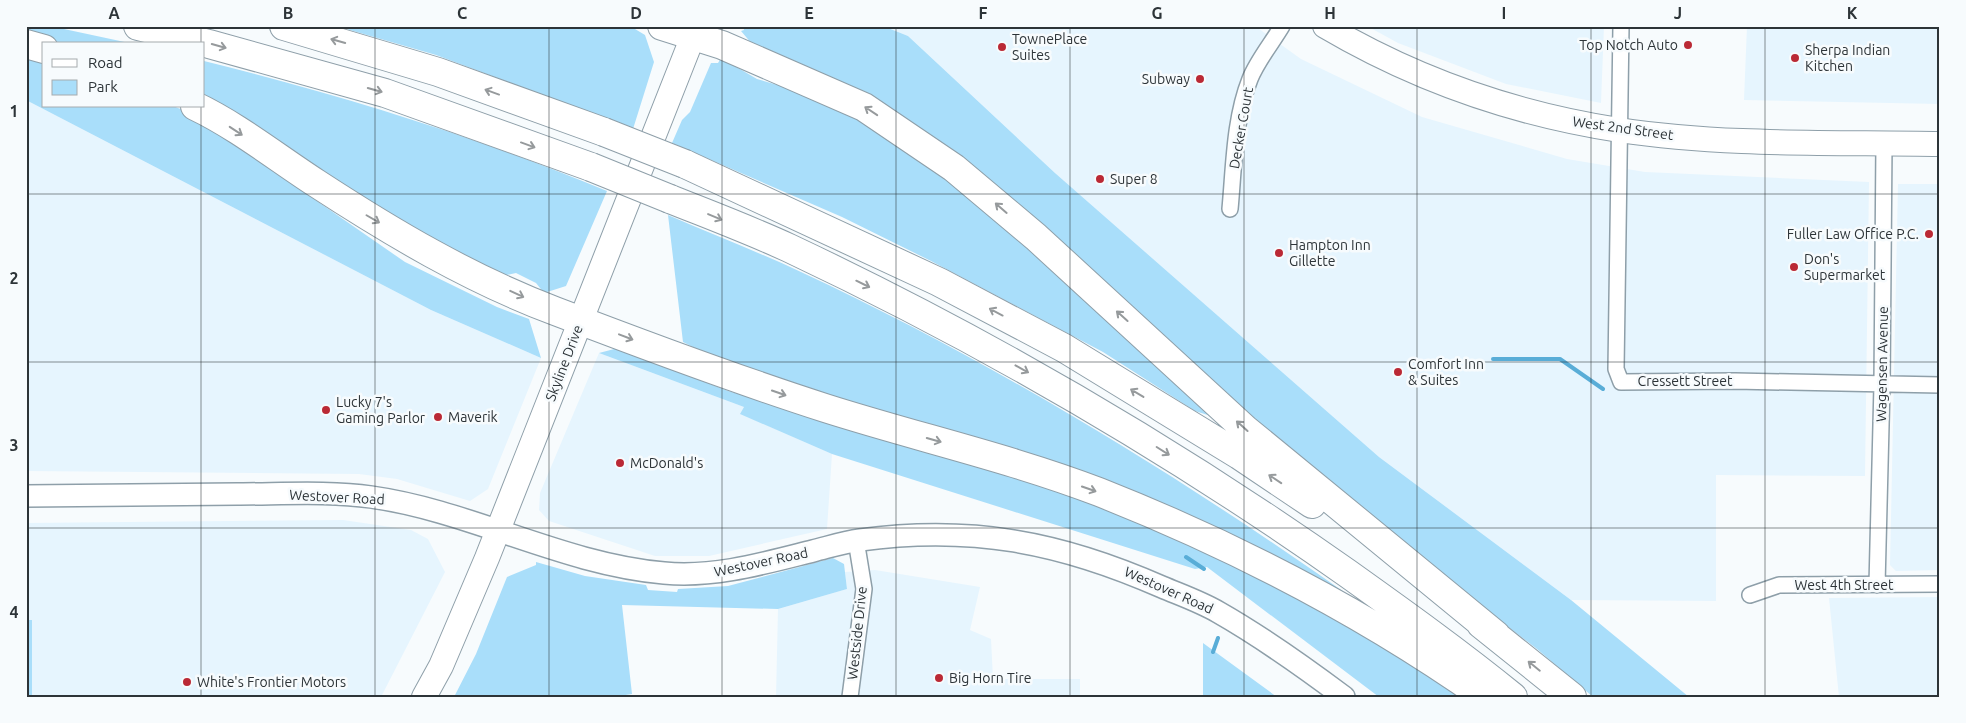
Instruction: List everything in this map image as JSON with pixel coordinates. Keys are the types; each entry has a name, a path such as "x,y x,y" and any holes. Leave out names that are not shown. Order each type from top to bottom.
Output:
{"highway":[{"path":"138,26 201,42"},
{"path":"284,26 438,72 604,132 685,164 939,282 1064,348 1239,455 1343,525 1496,635"},
{"path":"662,26 694,31 864,107 954,168 1036,237 1245,429 1572,697"},
{"path":"205,43 386,93 591,167 787,247 913,309 1104,413 1263,514 1460,653 1513,697"},
{"path":"26,44 42,48"},
{"path":"197,108 357,209 443,260 547,308 711,369 825,408 1013,463 1098,492 1195,534 1345,608 1426,656 1484,697"}],"main road":[{"name":"West 2nd Street","path":"1325,26 1372,54 1428,78 1537,114 1620,130 1744,141 1940,144"},
{"name":"Skyline Drive","path":"424,697 441,666 498,532 694,31"}],"street":[{"name":"Decker Court","path":"1230,209 1236,143 1250,78 1282,26"},
{"path":"1620,130 1621,26"},
{"name":"Cressett Street","path":"1620,130 1616,369 1622,382 1735,381 1882,386"},
{"name":"Wagensen Avenue","path":"1877,585 1882,386 1884,143"},
{"path":"1882,386 1940,385"},
{"name":"Westover Road","path":"26,496 269,494 367,496 425,506 498,532 588,559 666,574 707,573 757,565 856,540 917,534 974,535 1023,541 1083,556 1125,571 1217,612 1302,665 1344,697"},
{"name":"Westside Drive","path":"850,697 864,589 856,540"},
{"name":"West 4th Street","path":"1750,595 1779,585 1940,584"}],"shaded area":[{"path":"883,26 1255,26 1301,59 1422,117 1567,159 1645,172 1869,182 1865,476 1716,475 1716,601 1571,600 1379,457 1055,173 908,36"},
{"path":"1367,26 1604,26 1601,103 1506,84 1398,43"},
{"path":"1747,26 1940,26 1940,104 1744,100"},
{"path":"26,100 431,310 541,358 488,489 470,501 397,479 359,474 26,471"},
{"path":"1898,184 1940,184 1940,570 1896,571 1890,565"},
{"path":"599,353 744,407 741,414 832,454 827,529 709,556 655,556 549,521 539,510 540,493"},
{"path":"343,520 411,530 428,539 445,572 381,697 32,697 32,621 26,620 26,523"},
{"path":"875,570 980,587 970,630 991,639 993,679 1080,679 1080,697 776,697 778,609 847,589 845,572"},
{"path":"1940,597 1940,697 1839,697 1829,598"}],"green space":[{"path":"26,26 50,26 125,42 53,42 26,35"},
{"path":"336,26 630,26 645,35 654,62 633,129 436,55"},
{"path":"743,26 883,26 908,36 1055,173 1379,457 1571,600 1689,697 1593,697 1537,649 1356,511 1081,271 752,44 741,31 744,30"},
{"path":"26,54 42,58 42,108 178,108 188,112 405,262 497,307 529,319 541,358 431,310 26,100"},
{"path":"721,58 757,79 839,103 959,182 1214,417 1195,411 1103,352 931,261 842,217 672,143 682,120 690,112 711,63 718,63"},
{"path":"205,61 408,118 558,171 607,191 566,286 544,293 536,283 516,273 502,276 462,258 205,103"},
{"path":"668,215 801,272 875,308 1020,385 1160,469 1297,559 1364,606 1256,554 733,367 683,342"},
{"path":"618,348 728,391 1090,497 1321,607 1466,697 1379,697 1207,567 1195,569 832,454 740,414 744,407 599,353"},
{"path":"833,558 844,564 847,589 778,609 622,605 632,694 613,697 454,697 476,654 507,577 536,565 536,562 585,576 646,585 648,590 677,592 678,589 728,586"},
{"path":"26,620 32,620 32,697 26,697"},
{"path":"1203,643 1277,697 1203,697"}],"waterway":[{"path":"1493,359 1560,359 1603,389"},
{"path":"1186,557 1204,569"},
{"path":"1213,652 1218,638"}],"place":[{"name":"Top Notch Auto","path":"1688,45"},
{"name":"TownePlace Suites","path":"1002,47"},
{"name":"Sherpa Indian Kitchen","path":"1795,58"},
{"name":"Subway","path":"1200,79"},
{"name":"Super 8","path":"1100,179"},
{"name":"Fuller Law Office P.C.","path":"1929,234"},
{"name":"Hampton Inn Gillette","path":"1279,253"},
{"name":"Don's Supermarket","path":"1794,267"},
{"name":"Comfort Inn & Suites","path":"1398,372"},
{"name":"Lucky 7's Gaming Parlor","path":"326,410"},
{"name":"Maverik","path":"438,417"},
{"name":"McDonald's","path":"620,463"},
{"name":"Big Horn Tire","path":"939,678"},
{"name":"White's Frontier Motors","path":"187,682"}]}
